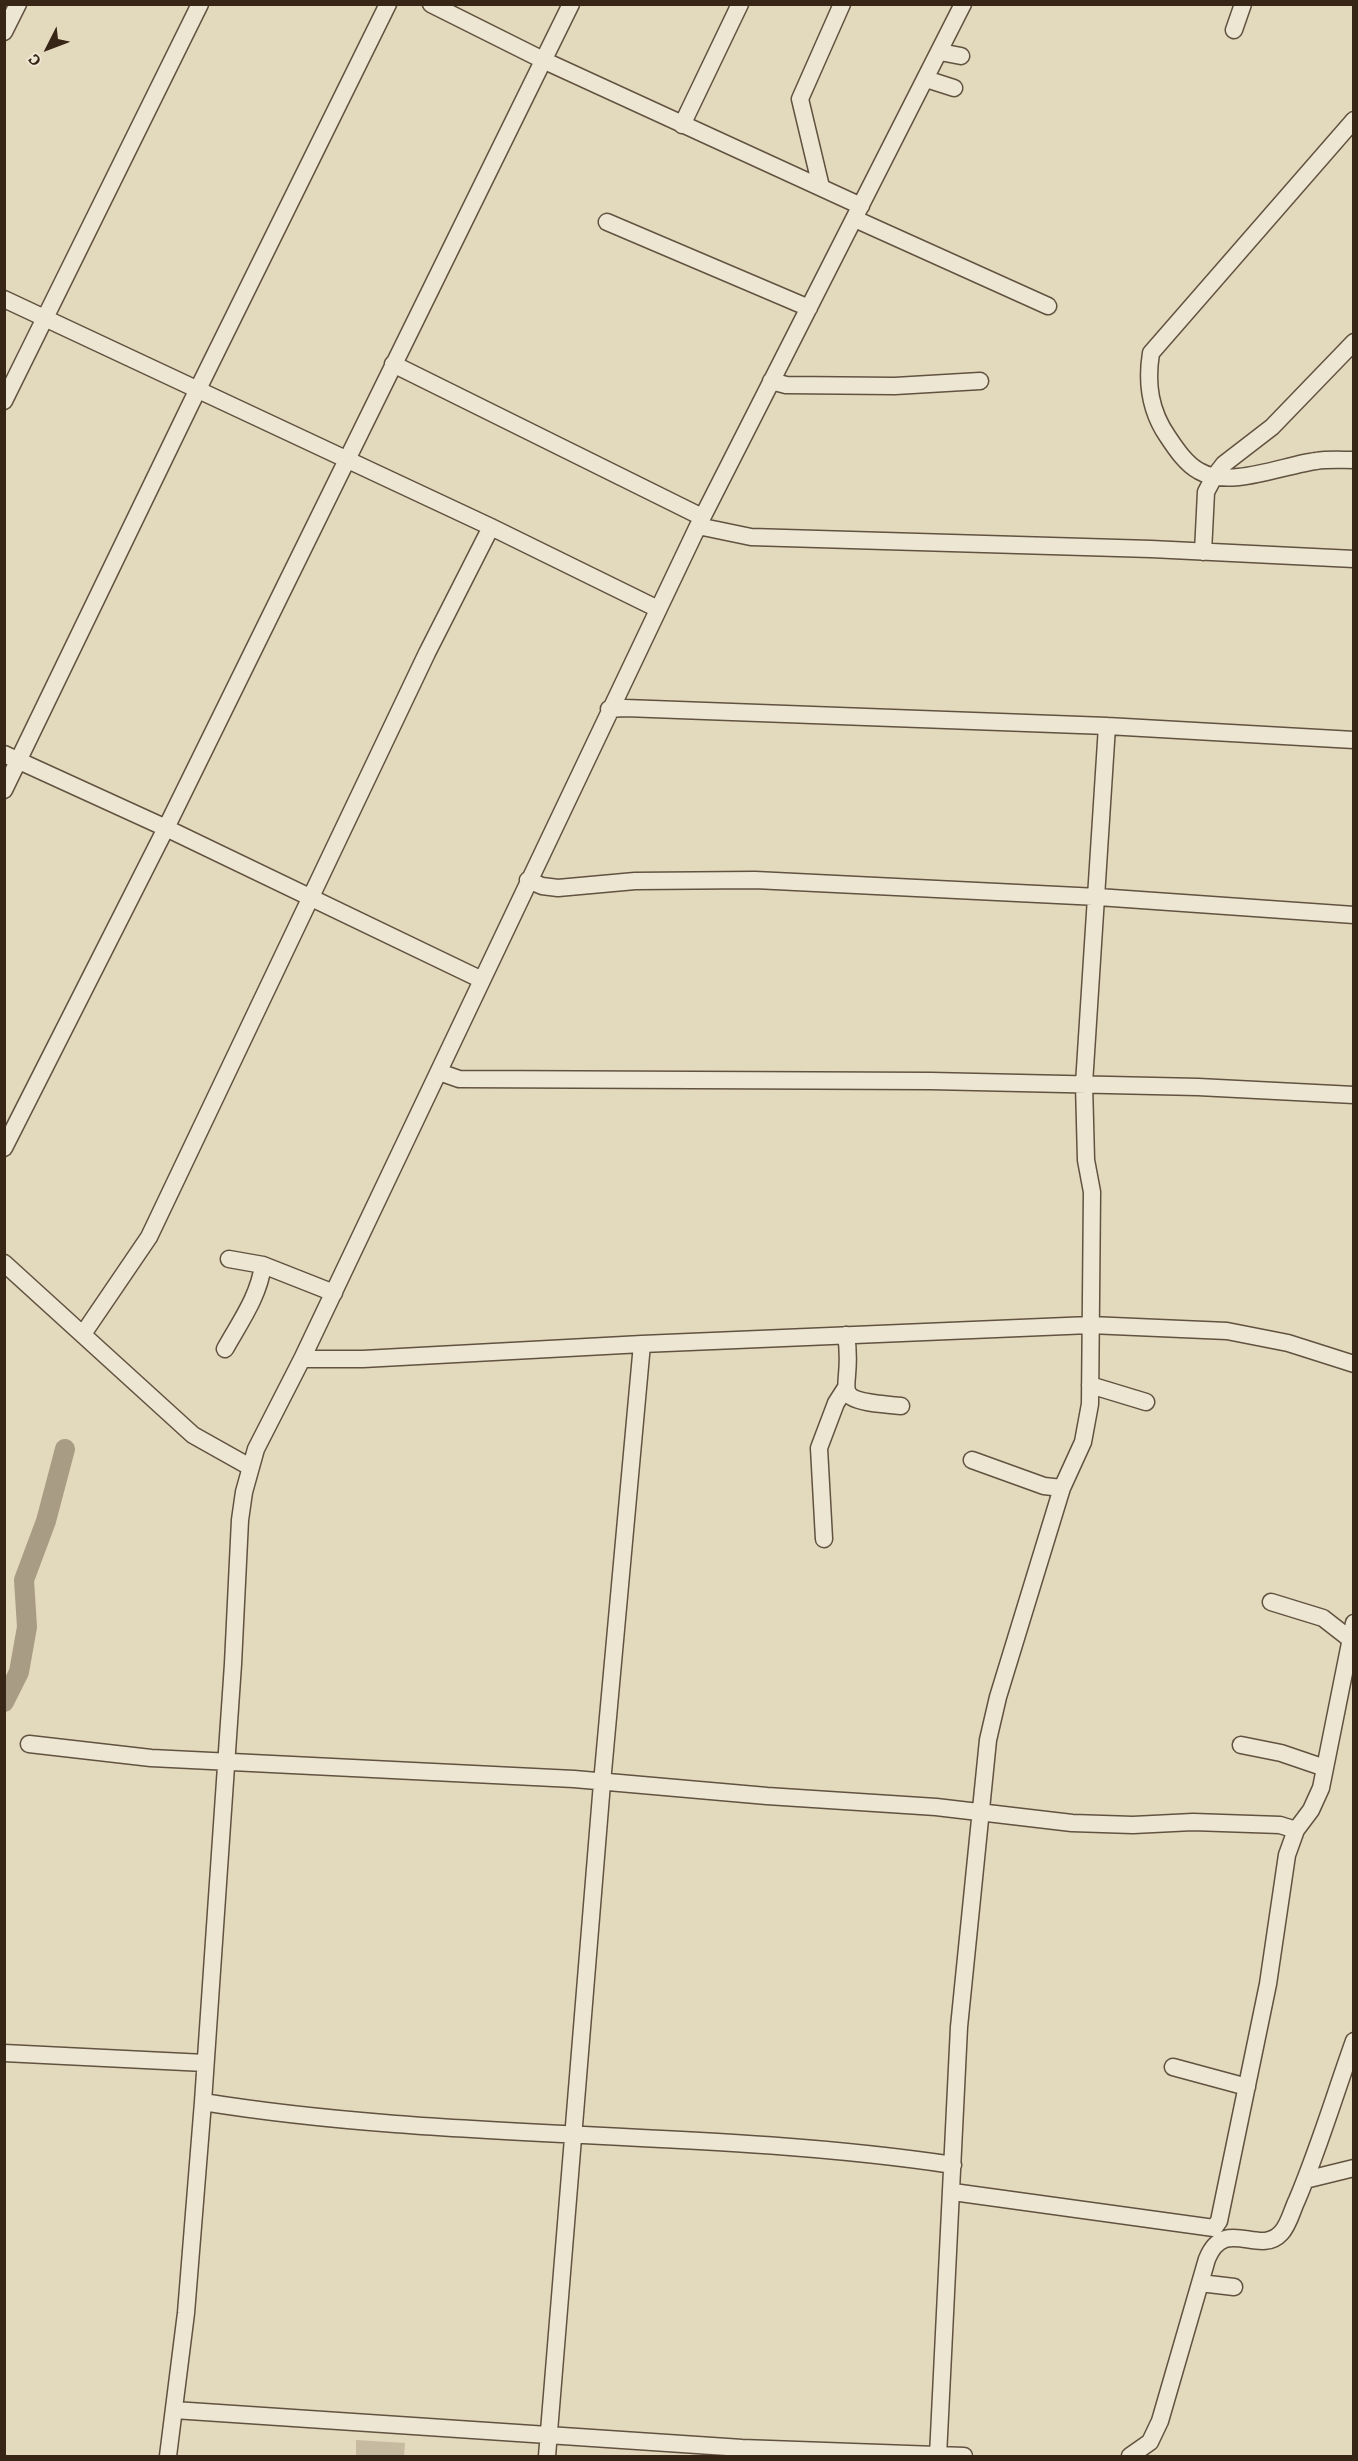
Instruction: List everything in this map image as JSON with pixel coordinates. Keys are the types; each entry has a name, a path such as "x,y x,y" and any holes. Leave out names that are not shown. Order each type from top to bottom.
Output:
{"street":[{"path":"4,32 18,4"},
{"path":"4,401 200,4"},
{"path":"4,790 11,758 197,391 388,4"},
{"path":"431,4 545,61 821,188 858,212 1048,306"},
{"path":"4,1148 166,828 393,364 545,61 571,4"},
{"path":"682,124 740,4"},
{"path":"821,188 800,99 842,4"},
{"path":"168,2457 186,2313 206,2063 233,1664 240,1520 250,1467 266,1426 334,1293 480,980 700,521 963,4"},
{"path":"1234,30 1243,4"},
{"path":"940,52 961,56"},
{"path":"926,79 954,88"},
{"path":"1353,120 1151,353 1148,374 1152,403 1158,422 1184,459 1198,471 1214,477 1278,470 1317,460 1353,460"},
{"path":"607,222 809,308"},
{"path":"4,299 491,527 658,609"},
{"path":"1203,552 1206,492 1214,477 1224,464 1272,427 1353,342"},
{"path":"393,364 700,521 752,537 1353,559"},
{"path":"771,381 786,385 895,386 980,381"},
{"path":"83,1334 149,1237 428,653 491,527"},
{"path":"609,709 1107,726 1353,740"},
{"path":"938,2456 953,2192 959,2027 988,1740 998,1697 1062,1488 1083,1442 1090,1385 1092,1192 1086,1160 1084,1084 1098,897 1107,726"},
{"path":"11,758 166,828 480,980"},
{"path":"528,880 542,886 558,888 635,881 709,879 1098,897 1353,915"},
{"path":"438,1072 459,1079 777,1079 1084,1084 1353,1095"},
{"path":"228,1259 263,1265 334,1293"},
{"path":"4,1263 193,1435 250,1467"},
{"path":"225,1349 253,1300 261,1280 263,1265"},
{"path":"302,1359 363,1359 642,1344 1090,1325 1227,1330 1288,1343 1353,1364"},
{"path":"824,1539 819,1448 836,1403 845,1389 849,1353 846,1335"},
{"path":"547,2457 602,1784 642,1344"},
{"path":"1090,1385 1127,1394 1146,1402"},
{"path":"845,1389 851,1399 858,1402 901,1406"},
{"path":"972,1460 1044,1486 1062,1488"},
{"path":"1130,2457 1152,2449 1216,2235 1268,1984 1287,1855 1296,1830 1311,1810 1321,1788 1348,1679 1352,1631 1323,1618 1271,1602"},
{"path":"29,1744 151,1758 225,1759 574,1779 602,1784 936,1807 1072,1823 1280,1825 1296,1830"},
{"path":"1241,1744 1325,1768"},
{"path":"953,2192 1216,2235 1265,2241 1274,2238 1285,2226 1305,2180 1353,2041"},
{"path":"4,2053 206,2063"},
{"path":"1173,2067 1247,2087"},
{"path":"203,2102 297,2115 575,2136 866,2152 953,2165"},
{"path":"1305,2180 1353,2168"},
{"path":"1200,2283 1234,2287"},
{"path":"174,2410 742,2448 964,2457"}],"shaded area":[{"path":"356,2440 405,2443 404,2456 356,2456"}],"waterway":[{"path":"4,1702 19,1672 27,1627 24,1580 46,1521 65,1449"}]}
